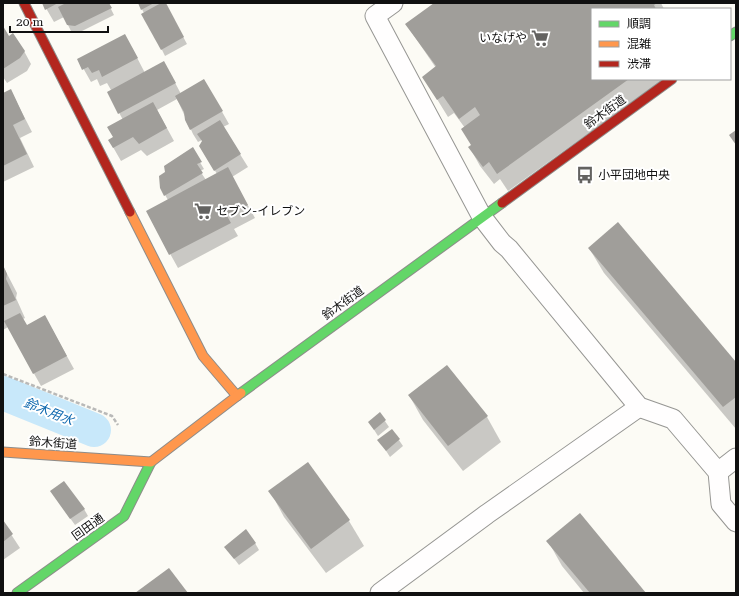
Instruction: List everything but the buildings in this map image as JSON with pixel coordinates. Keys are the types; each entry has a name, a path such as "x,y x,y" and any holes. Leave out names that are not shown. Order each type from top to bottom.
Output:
{"main road":[{"path":"24,3 203,356 237,396"},
{"name":"鈴木街道","path":"3,452 152,462 237,396 671,80"},
{"name":"回田通","path":"17,593 124,516 152,462"}],"lane":[{"path":"393,3 375,16 482,216 502,243 509,249 639,407 673,419 718,472 721,504 736,522"},
{"path":"380,593 487,514 639,407"},
{"path":"718,472 736,458"}],"path":[{"path":"3,374 112,416 118,425"}],"waterway":[{"name":"鈴木用水","path":"3,393 94,430"}],"traffic: fast":[{"path":"731,35 736,32"},
{"path":"241,393 502,203"},
{"path":"17,593 124,516 151,462"}],"traffic: slow":[{"path":"130,212 203,356 237,396"},
{"path":"3,452 151,462 241,393"}],"traffic: jam":[{"path":"24,3 130,212"},
{"path":"502,203 671,80"}],"place":[{"name":"いなげや","path":"540,38"},
{"name":"小平団地中央","path":"585,175"},
{"name":"セブン-イレブン","path":"203,211"}]}
